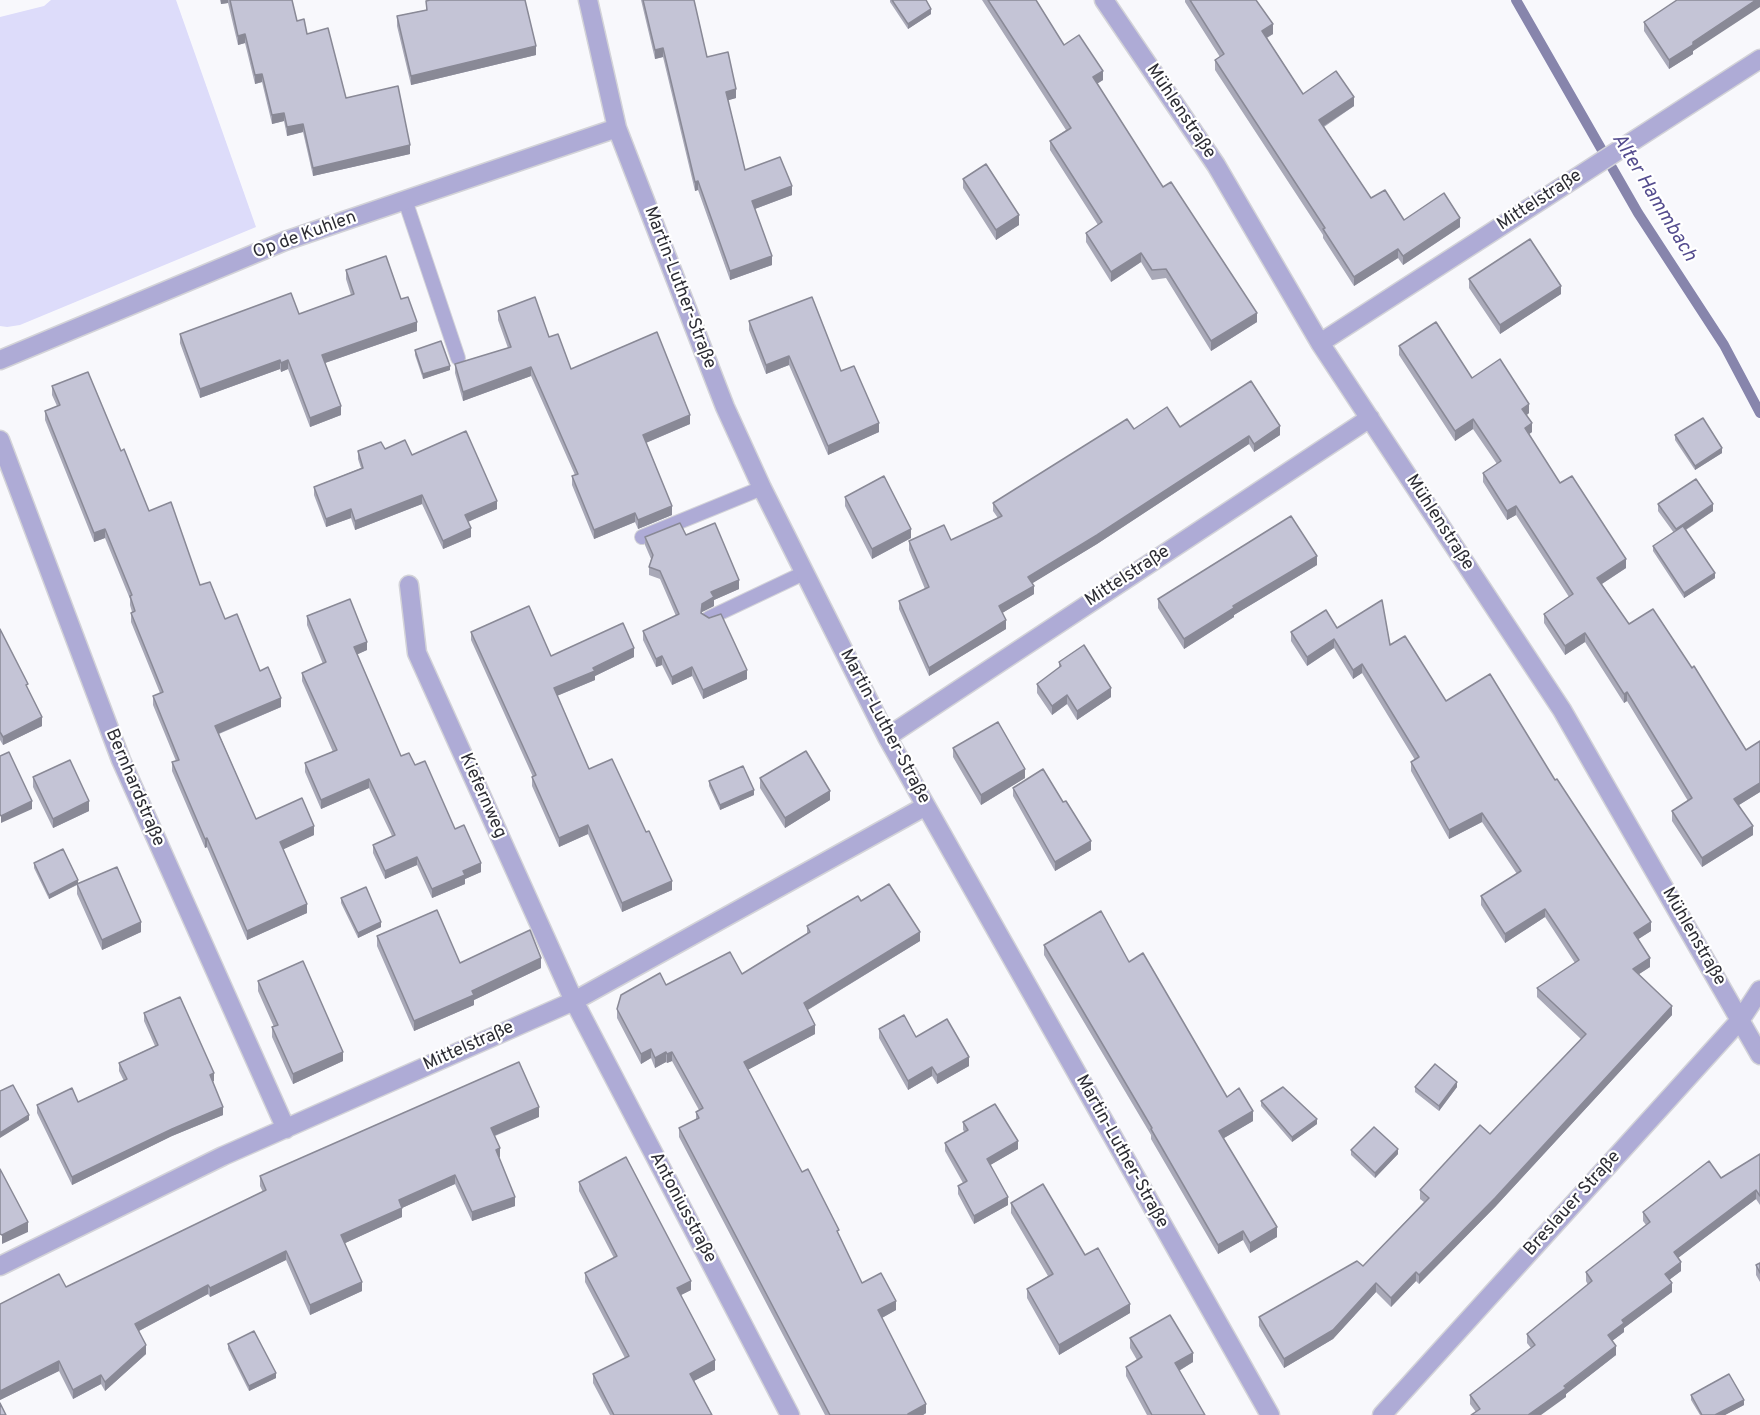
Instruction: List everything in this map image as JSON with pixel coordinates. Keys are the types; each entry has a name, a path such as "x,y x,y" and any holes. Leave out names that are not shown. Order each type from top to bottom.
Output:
{"street":[{"name":"Martin-Luther-Straße","path":"588,0 617,128 725,407 762,488 887,737 1270,1415"},
{"name":"Mühlenstraße","path":"1104,0 1216,165 1320,343 1562,710 1760,1054"},
{"name":"Mittelstraße","path":"1320,343 1760,59"},
{"name":"Op de Kuhlen","path":"0,360 285,241 617,128"},
{"name":"Mittelstraße","path":"887,737 1370,418"},
{"name":"Bernhardstraße","path":"0,440 121,760 286,1129"},
{"name":"Kiefernweg","path":"409,585 417,653 574,1001"},
{"name":"Mittelstraße","path":"0,1266 212,1162 574,1001 926,806"},
{"name":"Breslauer Straße","path":"1382,1415 1741,1018 1760,990"},
{"name":"Antoniusstraße","path":"574,1001 790,1415"}],"lane":[{"path":"405,200 458,358"},
{"path":"642,537 762,488"},
{"path":"709,618 804,573"}],"shaded area":[{"path":"51,0 176,0 256,227 20,325 0,326 0,17 44,6"}],"building":[{"path":"230,0 292,0 297,21 304,19 307,34 328,28 346,98 398,86 410,145 313,168 303,124 287,127 284,113 272,115 262,74 255,75 245,34 238,36"},
{"path":"525,0 536,46 411,76 397,16 427,10 426,1"},
{"path":"643,0 694,0 707,57 728,52 736,89 726,92 745,170 780,157 792,186 752,201 772,256 730,271 698,181 695,182 663,48 655,50"},
{"path":"892,0 926,0 931,9 908,24"},
{"path":"988,0 1036,0 1064,45 1079,35 1103,71 1093,77 1163,187 1171,182 1257,313 1211,341 1166,269 1152,270 1141,253 1111,272 1086,233 1102,222 1050,141 1071,128"},
{"path":"1190,0 1256,0 1273,24 1262,31 1303,94 1336,71 1354,97 1319,120 1371,198 1385,190 1404,220 1444,193 1460,218 1403,256 1398,249 1354,277 1323,229 1325,228 1215,60 1224,54"},
{"path":"1677,0 1756,0 1669,60 1644,22"},
{"path":"986,164 1019,215 996,230 963,179"},
{"path":"1530,239 1561,286 1500,325 1469,279"},
{"path":"386,256 401,299 408,297 417,322 322,355 341,406 310,418 288,360 281,363 280,360 200,389 180,334 291,293 299,314 354,294 346,270"},
{"path":"535,297 549,337 558,334 571,369 657,332 690,415 643,435 672,506 638,520 635,513 594,530 572,476 578,474 531,367 463,392 455,364 511,347 498,311"},
{"path":"812,297 841,371 854,366 879,423 828,446 789,356 766,365 749,321"},
{"path":"1436,322 1472,378 1500,359 1529,404 1522,409 1532,423 1525,428 1560,483 1572,476 1626,559 1597,578 1629,624 1653,609 1692,668 1694,666 1746,750 1760,741 1760,783 1734,799 1753,826 1702,858 1672,811 1692,798 1627,692 1624,694 1585,633 1565,646 1544,614 1573,594 1516,506 1507,511 1483,473 1501,461 1473,419 1455,431 1399,346"},
{"path":"441,341 450,366 423,374 415,350"},
{"path":"88,372 121,451 124,449 149,511 171,502 200,585 210,582 225,619 237,614 260,671 268,667 281,698 215,726 256,819 302,798 314,826 280,842 307,904 247,931 172,762 179,760 153,696 163,692 131,613 135,611 130,596 132,595 105,529 94,533 45,411 60,405 52,386"},
{"path":"1251,381 1280,426 1254,444 1249,436 1028,577 1034,586 999,606 1006,620 929,668 899,601 929,587 909,541 944,525 951,540 1002,516 993,503 1127,419 1134,429 1167,407 1180,427"},
{"path":"1703,418 1722,448 1695,466 1675,435"},
{"path":"466,431 497,501 465,515 471,528 443,541 422,495 355,521 351,509 326,519 314,487 363,468 358,451 381,442 385,449 405,440 412,455"},
{"path":"884,476 911,529 872,549 845,497"},
{"path":"1696,479 1713,504 1676,529 1658,504"},
{"path":"1291,516 1317,556 1233,606 1234,608 1184,639 1158,599"},
{"path":"680,523 686,535 715,523 739,580 711,592 714,597 702,604 701,613 709,618 721,614 747,670 703,690 692,667 672,677 662,656 656,659 643,631 679,614 660,571 649,567 653,555 645,537"},
{"path":"1683,526 1715,573 1684,593 1653,546"},
{"path":"350,599 367,642 354,647 401,756 409,753 415,765 425,761 455,829 464,825 481,863 463,871 465,875 432,889 417,857 385,871 373,845 395,835 369,779 321,800 305,763 337,750 302,673 326,662 307,616"},
{"path":"1382,600 1390,645 1405,636 1446,701 1490,674 1555,780 1557,779 1651,922 1634,933 1650,958 1633,969 1672,1006 1495,1198 1419,1275 1416,1272 1391,1298 1376,1283 1333,1330 1284,1359 1259,1317 1357,1261 1363,1266 1429,1198 1420,1190 1480,1125 1490,1134 1586,1034 1537,988 1579,960 1545,909 1505,934 1481,896 1521,871 1482,813 1449,830 1411,762 1419,757 1362,664 1353,670 1334,639 1307,657 1291,632 1326,610 1337,628"},
{"path":"529,606 551,656 623,623 634,648 593,668 595,671 554,688 589,769 612,759 672,881 622,903 588,825 559,838 532,777 536,775 471,632"},
{"path":"0,629 42,717 3,737 0,732"},
{"path":"1084,645 1111,688 1077,711 1067,695 1052,706 1037,684 1061,666 1059,662"},
{"path":"998,722 1025,769 981,795 953,748"},
{"path":"806,751 830,791 785,818 760,778"},
{"path":"9,752 32,801 1,816 0,756"},
{"path":"70,760 89,801 53,819 33,777"},
{"path":"743,766 754,790 720,805 709,781"},
{"path":"1043,769 1091,841 1055,862 1013,788"},
{"path":"63,849 78,880 49,895 34,863"},
{"path":"117,867 141,922 102,940 77,884"},
{"path":"889,884 920,932 804,1003 815,1025 744,1062 802,1172 808,1169 839,1230 837,1231 862,1283 881,1273 896,1301 878,1310 926,1404 909,1415 830,1415 679,1128 699,1118 696,1112 703,1108 672,1052 667,1054 666,1052 655,1058 651,1049 641,1054 617,1009 621,995 660,973 666,985 730,952 742,974 810,932 807,926 858,896 861,901"},
{"path":"366,887 381,922 358,933 341,898"},
{"path":"437,910 460,963 530,930 541,958 472,991 474,995 414,1021 377,936"},
{"path":"1101,911 1129,962 1143,953 1227,1097 1239,1088 1253,1111 1219,1131 1277,1227 1250,1243 1243,1231 1218,1245 1044,945"},
{"path":"303,961 343,1052 293,1074 272,1027 278,1025 258,981"},
{"path":"180,997 214,1073 210,1075 223,1107 72,1177 37,1105 72,1088 78,1102 127,1079 119,1063 158,1045 144,1013"},
{"path":"904,1015 916,1037 947,1019 969,1057 937,1075 932,1067 908,1081 879,1029"},
{"path":"519,1062 539,1107 491,1128 500,1148 496,1150 515,1197 472,1212 455,1175 399,1200 402,1208 341,1235 362,1282 310,1305 286,1251 210,1288 208,1285 135,1324 146,1345 105,1382 101,1375 73,1390 59,1361 0,1391 0,1304 59,1274 66,1287 266,1190 260,1176"},
{"path":"1435,1064 1457,1082 1439,1106 1415,1087"},
{"path":"13,1085 29,1115 0,1133 0,1091"},
{"path":"1283,1087 1317,1119 1292,1137 1261,1101"},
{"path":"995,1104 1018,1141 987,1159 1008,1197 974,1216 958,1186 967,1181 945,1143 968,1130 963,1122"},
{"path":"1374,1127 1398,1149 1375,1173 1351,1150"},
{"path":"1760,1154 1760,1196 1756,1190 1674,1252 1681,1262 1665,1274 1672,1283 1622,1320 1624,1323 1608,1335 1616,1346 1564,1386 1566,1388 1528,1415 1471,1415 1480,1409 1470,1395 1535,1345 1527,1334 1592,1281 1586,1272 1650,1222 1643,1212 1709,1161 1721,1178"},
{"path":"626,1157 691,1281 677,1288 715,1360 690,1374 712,1415 614,1415 593,1374 629,1356 585,1273 617,1256 579,1182"},
{"path":"0,1169 28,1222 2,1235 0,1234"},
{"path":"1043,1184 1085,1255 1098,1248 1130,1304 1059,1345 1027,1289 1053,1274 1011,1203"},
{"path":"1170,1315 1193,1353 1175,1363 1205,1415 1152,1415 1126,1367 1142,1357 1130,1338"},
{"path":"254,1331 276,1373 249,1386 228,1344"},
{"path":"1729,1374 1744,1400 1715,1415 1702,1415 1691,1395"},
{"path":"0,1403 6,1415 0,1415"}],"waterway":[{"name":"Alter Hammbach","path":"1516,0 1638,213 1724,345 1760,413"}]}
